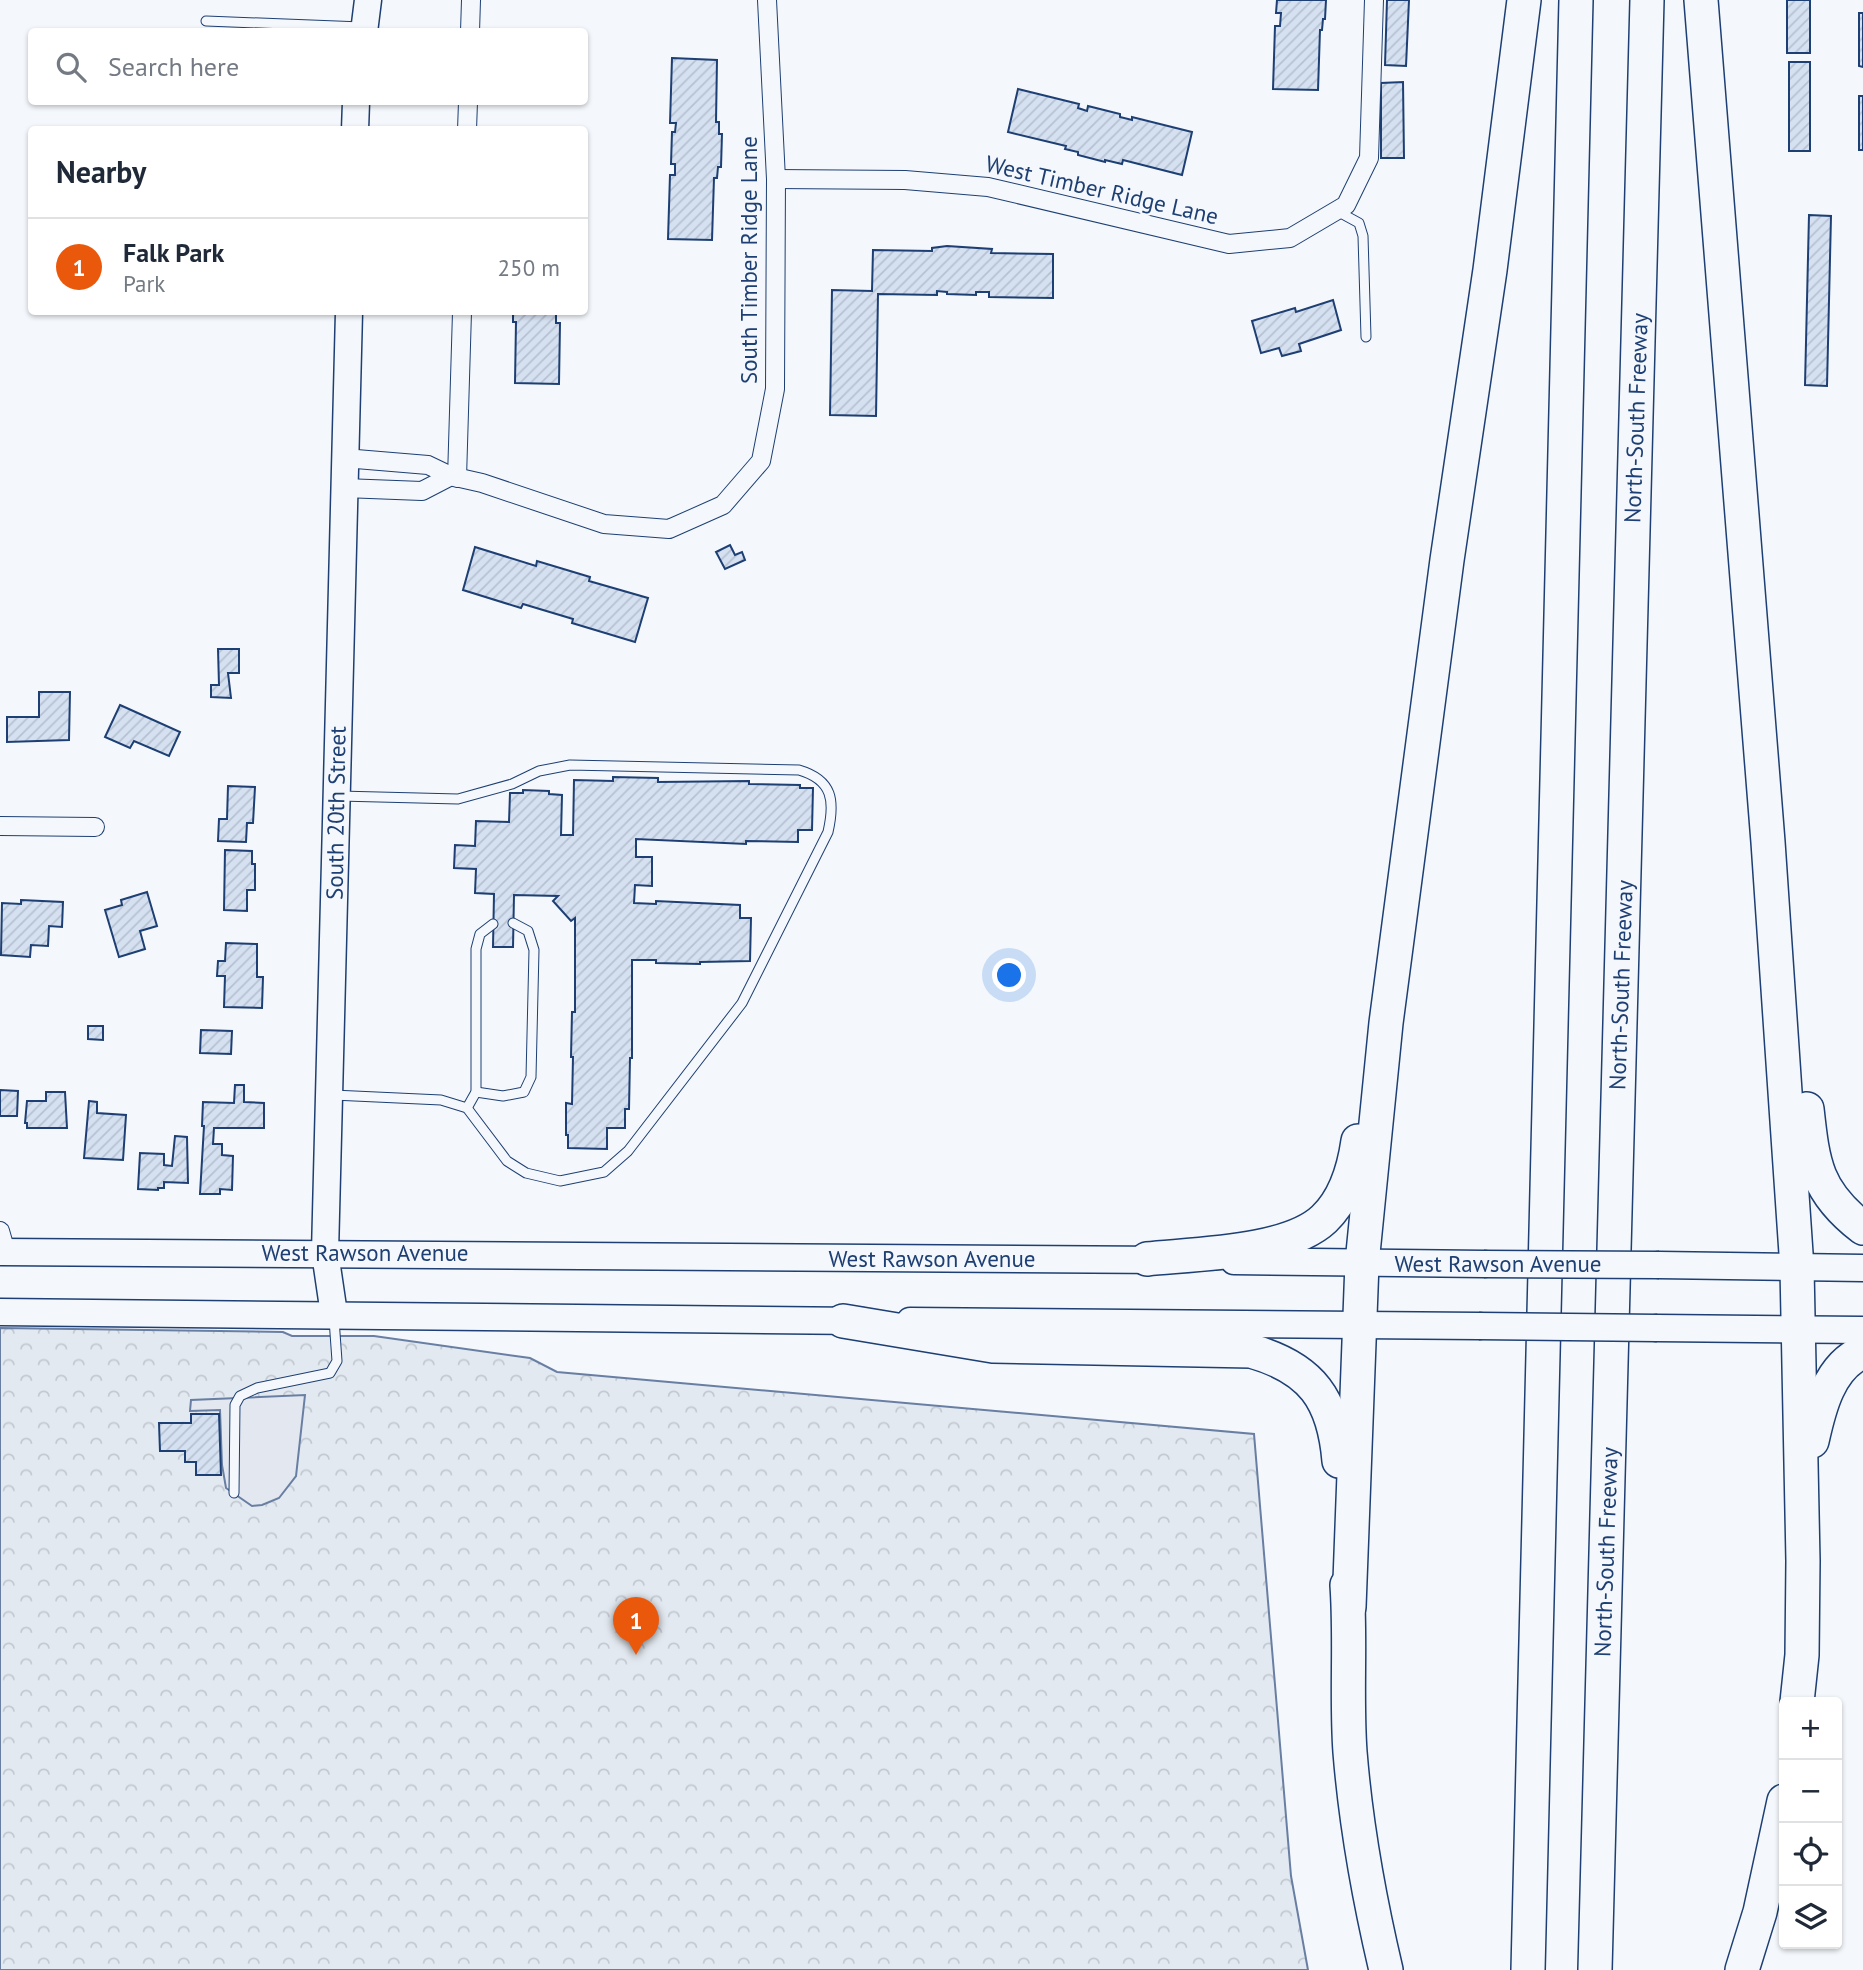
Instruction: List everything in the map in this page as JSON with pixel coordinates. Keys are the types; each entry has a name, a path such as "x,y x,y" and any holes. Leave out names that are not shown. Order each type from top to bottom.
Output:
{"highway":[{"path":"1386,1970 1373,1913 1354,1793 1348,1709 1349,1607 1362,1263 1386,1023 1448,551 1490,270 1524,0"},
{"path":"1528,1970 1576,0"},
{"name":"North-South Freeway","path":"1595,1970 1647,0"},
{"path":"1701,0 1708,108 1733,379 1797,1268 1803,1485 1802,1655 1798,1697"},
{"path":"1774,924 1793,1000 1815,1162 1832,1201 1863,1228"},
{"path":"1147,1259 1252,1247 1283,1240 1306,1231 1323,1220 1336,1205 1349,1181 1367,1086 1386,1023"},
{"path":"843,1321 993,1346 1251,1350 1283,1362 1296,1370 1322,1397 1337,1433 1349,1607"},
{"path":"1803,1485 1823,1398 1843,1367 1863,1352"},
{"path":"1742,1970 1763,1899 1779,1823"}],"main road":[{"path":"364,28 368,0"},
{"path":"355,126 356,105"},
{"name":"South 20th Street","path":"334,1314 325,1252 349,315"},
{"name":"West Rawson Avenue","path":"2,1245 325,1252 1863,1268"},
{"path":"0,1312 1863,1331"}],"street":[{"path":"470,28 471,0"},
{"name":"South Timber Ridge Lane","path":"454,477 604,523 669,529 723,505 761,461 775,388 776,179 767,0"},
{"path":"1337,211 1346,205 1369,158 1374,0"},
{"path":"467,126 468,105"},
{"name":"West Timber Ridge Lane","path":"776,179 905,180 988,187 1229,244 1290,238 1337,211"},
{"path":"454,477 462,315"},
{"path":"345,458 428,464 454,477"},
{"path":"344,488 422,491 454,477"},
{"path":"0,826 94,827"}],"lane":[{"path":"206,21 344,28"},
{"path":"1337,211 1359,223 1363,236 1366,337"},
{"path":"330,1095 441,1100 467,1108 507,1161 526,1173 560,1181 604,1172 628,1151 742,1003 828,832 833,810 828,790 815,774 799,770 569,765 539,771 512,784 458,799 337,796"},
{"path":"476,1093 503,1096 524,1092 531,1077 534,950 528,931 513,923"},
{"path":"467,1108 476,1093 476,949 480,934 493,924"},
{"path":"234,1493 235,1405 240,1396 257,1388 330,1373 337,1361 334,1314"}],"green space":[{"path":"0,1328 374,1336 530,1358 557,1372 1254,1434 1291,1876 1308,1970 0,1970"}],"shaded area":[{"path":"305,1395 296,1476 279,1498 252,1506 226,1488 222,1465 220,1410 190,1411 191,1400"}],"building":[{"path":"1277,0 1326,0 1325,19 1320,30 1318,90 1273,89 1275,26 1280,26 1281,13 1276,13"},
{"path":"1387,0 1409,0 1406,66 1385,65"},
{"path":"1787,0 1810,0 1810,53 1787,53"},
{"path":"1859,13 1863,13 1863,67 1859,66"},
{"path":"672,58 717,60 716,122 719,122 719,134 722,134 721,167 718,167 717,178 714,178 712,240 668,239 670,175 675,175 675,164 671,164 672,132 675,132 676,123 670,123"},
{"path":"1789,62 1810,62 1810,151 1789,151"},
{"path":"1403,82 1404,158 1381,158 1381,83"},
{"path":"1018,89 1079,104 1078,108 1087,111 1088,106 1132,120 1132,117 1192,132 1182,175 1123,160 1122,164 1105,162 1078,155 1078,152 1065,149 1066,146 1008,132"},
{"path":"1859,96 1863,96 1863,150 1859,150"},
{"path":"1809,215 1831,216 1827,386 1805,385"},
{"path":"947,246 992,249 991,253 1053,254 1053,298 989,297 989,292 976,292 976,295 937,291 937,295 878,294 876,416 830,415 832,290 872,291 873,250 932,251 932,248"},
{"path":"1333,300 1341,330 1299,344 1301,351 1282,356 1279,348 1261,353 1252,321 1295,308 1296,312"},
{"path":"513,315 556,315 556,323 560,323 559,384 515,383 516,322 513,322"},
{"path":"730,545 735,555 742,552 745,560 725,569 716,552"},
{"path":"475,547 536,566 537,561 590,577 589,581 648,598 635,642 572,623 573,619 523,604 521,608 463,590"},
{"path":"218,649 239,649 239,673 228,673 231,698 211,697 211,685 219,685"},
{"path":"39,692 70,692 69,740 7,742 7,717 39,717"},
{"path":"120,705 180,732 169,756 134,741 130,748 105,737"},
{"path":"613,777 658,778 658,782 749,781 749,784 800,785 800,788 813,788 812,830 798,830 798,842 746,841 746,844 636,839 636,857 652,857 652,886 635,885 634,903 656,904 656,901 740,905 740,918 751,918 750,961 700,964 632,960 632,1058 625,1128 607,1128 607,1149 568,1148 566,1103 572,1104 575,918 571,921 553,901 558,896 514,895 513,947 493,947 494,894 475,893 476,869 454,868 455,845 475,846 476,821 509,822 510,793 523,793 523,790 549,791 549,794 562,795 561,835 573,835 574,780 613,781"},
{"path":"228,786 255,787 253,823 247,823 246,842 218,841 219,819 227,819"},
{"path":"225,850 252,851 255,890 247,890 247,911 224,910"},
{"path":"147,892 157,926 140,931 145,949 119,957 105,910 122,905 121,900"},
{"path":"21,900 63,902 62,927 49,926 48,946 31,945 30,957 1,955 2,903 21,904"},
{"path":"226,943 257,944 257,977 263,977 262,1008 224,1007 225,976 217,976 218,961 225,961"},
{"path":"88,1026 103,1026 103,1040 88,1039"},
{"path":"201,1030 232,1031 231,1054 200,1053"},
{"path":"235,1085 244,1085 244,1102 264,1103 264,1128 214,1128 213,1144 222,1144 222,1155 233,1156 232,1190 220,1189 220,1194 200,1194 203,1102 234,1103"},
{"path":"0,1090 18,1091 17,1116 0,1116"},
{"path":"46,1092 65,1092 67,1128 27,1128 27,1101 46,1101"},
{"path":"89,1101 97,1102 97,1113 126,1115 123,1160 84,1158"},
{"path":"175,1136 187,1137 188,1183 164,1182 164,1188 158,1190 138,1189 140,1153 164,1154 164,1165 172,1166"},
{"path":"191,1414 219,1414 221,1475 196,1475 196,1462 185,1462 185,1451 160,1451 159,1423 191,1423"}],"place":[{"name":"Falk Park","path":"636,1655"}]}
